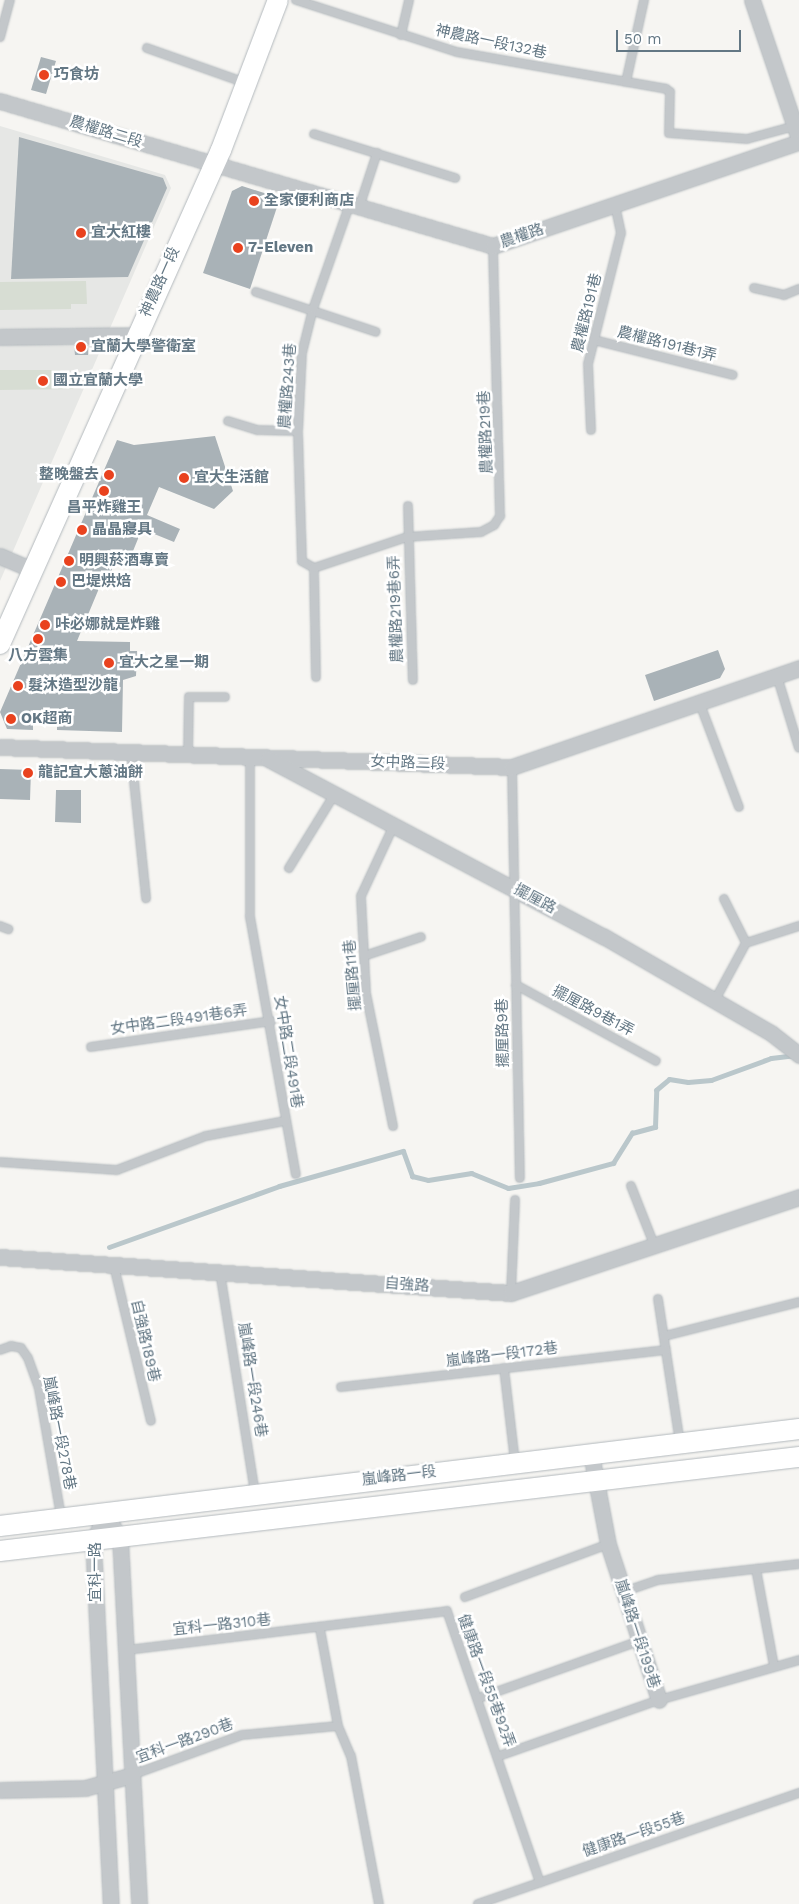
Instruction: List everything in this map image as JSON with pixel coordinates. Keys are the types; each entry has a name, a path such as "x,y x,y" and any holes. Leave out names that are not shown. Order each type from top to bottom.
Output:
{"main road":[{"name":"神農路一段","path":"0,644 213,164 278,0"},
{"name":"嵐峰路一段","path":"0,1526 106,1515 255,1493 515,1462 681,1445 799,1429"},
{"name":"嵐峰路一段","path":"0,1551 594,1483 799,1457"}],"street":[{"path":"752,0 798,136"},
{"name":"農權路二段","path":"0,101 213,164"},
{"name":"農權路","path":"213,164 354,207 493,246 616,204 798,136"},
{"path":"0,337 137,335"},
{"path":"0,556 33,570"},
{"name":"女中路二段","path":"0,748 512,767 700,704 799,668"},
{"name":"擺厘路","path":"257,757 514,888 715,1000 771,1033 799,1055"},
{"name":"自強路","path":"0,1257 511,1293 655,1247 799,1197"},
{"name":"嵐峰路一段199巷","path":"591,1454 594,1483 608,1544 659,1700"},
{"name":"宜科一路","path":"106,1515 120,1538 139,1904"},
{"name":"宜科一路","path":"106,1515 93,1541 104,1784 112,1904"},
{"path":"0,1790 85,1788 132,1776"}],"lane":[{"path":"0,37 10,0"},
{"name":"神農路一段132巷","path":"296,0 401,36 457,52 626,82 670,92 669,133 747,139 798,136"},
{"path":"401,36 409,0"},
{"path":"626,82 644,0"},
{"path":"147,48 246,83"},
{"path":"314,134 455,178"},
{"name":"農權路243巷","path":"314,568 302,561 298,432 302,353 313,309 377,153"},
{"name":"農權路191巷","path":"591,430 588,364 621,234 616,204"},
{"name":"農權路219巷","path":"314,568 407,537 481,532 494,526 500,516 493,246"},
{"path":"754,288 784,295 799,289"},
{"path":"256,292 313,309 376,332"},
{"name":"農權路191巷1弄","path":"594,340 733,375"},
{"path":"228,421 258,430 298,432"},
{"name":"農權路219巷6弄","path":"408,506 407,537 413,680"},
{"path":"314,568 316,677"},
{"path":"777,676 799,748"},
{"path":"188,754 189,697 225,698"},
{"path":"700,704 739,807"},
{"path":"131,752 146,898"},
{"name":"女中路二段491巷","path":"0,1162 117,1170 206,1136 285,1121 270,1021 250,917 257,757"},
{"name":"擺厘路9巷","path":"512,767 520,1178"},
{"path":"289,868 334,795"},
{"name":"擺厘路11巷","path":"393,1126 366,993 361,896 394,828"},
{"path":"724,899 746,943"},
{"path":"715,1000 746,943 799,926"},
{"path":"364,956 421,937"},
{"name":"擺厘路9巷1弄","path":"516,985 656,1061"},
{"name":"女中路二段491巷6弄","path":"91,1047 270,1021"},
{"path":"285,1121 296,1174"},
{"path":"631,1186 655,1247"},
{"path":"511,1293 516,1200"},
{"name":"自強路189巷","path":"114,1266 150,1422"},
{"name":"嵐峰路一段246巷","path":"220,1272 255,1493"},
{"path":"658,1299 681,1445"},
{"path":"665,1336 799,1302"},
{"name":"嵐峰路一段278巷","path":"0,1350 11,1346 21,1348 28,1358 39,1389 62,1519"},
{"name":"嵐峰路一段172巷","path":"341,1387 666,1350"},
{"path":"504,1368 515,1462"},
{"path":"465,1596 608,1544"},
{"path":"623,1592 658,1580 799,1564"},
{"path":"756,1569 774,1666"},
{"name":"健康路一段55巷92弄","path":"320,1629 446,1612 479,1698 540,1882"},
{"path":"320,1629 338,1726 351,1756 379,1904"},
{"name":"宜科一路310巷","path":"126,1650 320,1629"},
{"path":"479,1698 639,1641"},
{"name":"嵐峰路一段199巷","path":"659,1700 799,1660"},
{"path":"498,1756 659,1700"},
{"name":"宜科一路290巷","path":"132,1776 242,1735 338,1726"},
{"name":"健康路一段55巷","path":"478,1904 799,1793"}],"shaded area":[{"name":"國立宜蘭大學","path":"0,126 165,175 171,188 0,581"},
{"path":"86,281 87,304 71,304 71,309 0,310 0,282"},
{"path":"0,370 60,370 65,378 79,378 73,389 0,390"}],"building":[{"name":"巧食坊","path":"41,57 56,61 46,94 31,90"},
{"name":"宜大紅樓","path":"19,137 163,178 167,188 128,277 11,279"},
{"path":"242,186 280,198 250,289 203,273 232,191"},
{"name":"宜蘭大學警衛室","path":"74,345 88,345 88,355 75,355"},
{"path":"215,436 233,491 214,509 159,487 147,515 180,529 174,542 142,529 131,556 156,566 112,566 111,587 100,586 77,641 130,642 130,651 137,651 136,676 123,680 122,732 57,730 57,711 33,710 33,730 7,729 0,712 117,440 134,445"},
{"path":"718,650 725,669 720,678 654,701 645,675"},
{"path":"0,769 31,770 30,800 0,799"},
{"path":"56,790 81,790 81,823 55,822"}],"waterway":[{"path":"109,1247 279,1186 403,1151 412,1176 428,1180 471,1173 508,1188 539,1183 613,1163 632,1133 655,1127 656,1090 669,1079 688,1082 711,1080 771,1058 794,1055"}],"place":[{"name":"巧食坊","path":"44,75"},
{"name":"全家便利商店","path":"254,201"},
{"name":"宜大紅樓","path":"81,233"},
{"name":"7-Eleven","path":"238,248"},
{"name":"宜蘭大學警衛室","path":"81,347"},
{"name":"國立宜蘭大學","path":"43,381"},
{"name":"整晚盤去","path":"109,475"},
{"name":"宜大生活館","path":"184,478"},
{"name":"昌平炸雞王","path":"104,491"},
{"name":"晶晶寢具","path":"82,530"},
{"name":"明興菸酒專賣","path":"69,561"},
{"name":"巴堤烘焙","path":"61,582"},
{"name":"咔必娜就是炸雞","path":"45,625"},
{"name":"八方雲集","path":"38,639"},
{"name":"宜大之星一期","path":"109,663"},
{"name":"髮沐造型沙龍","path":"18,686"},
{"name":"OK超商","path":"11,719"},
{"name":"龍記宜大蔥油餅","path":"28,773"}]}
